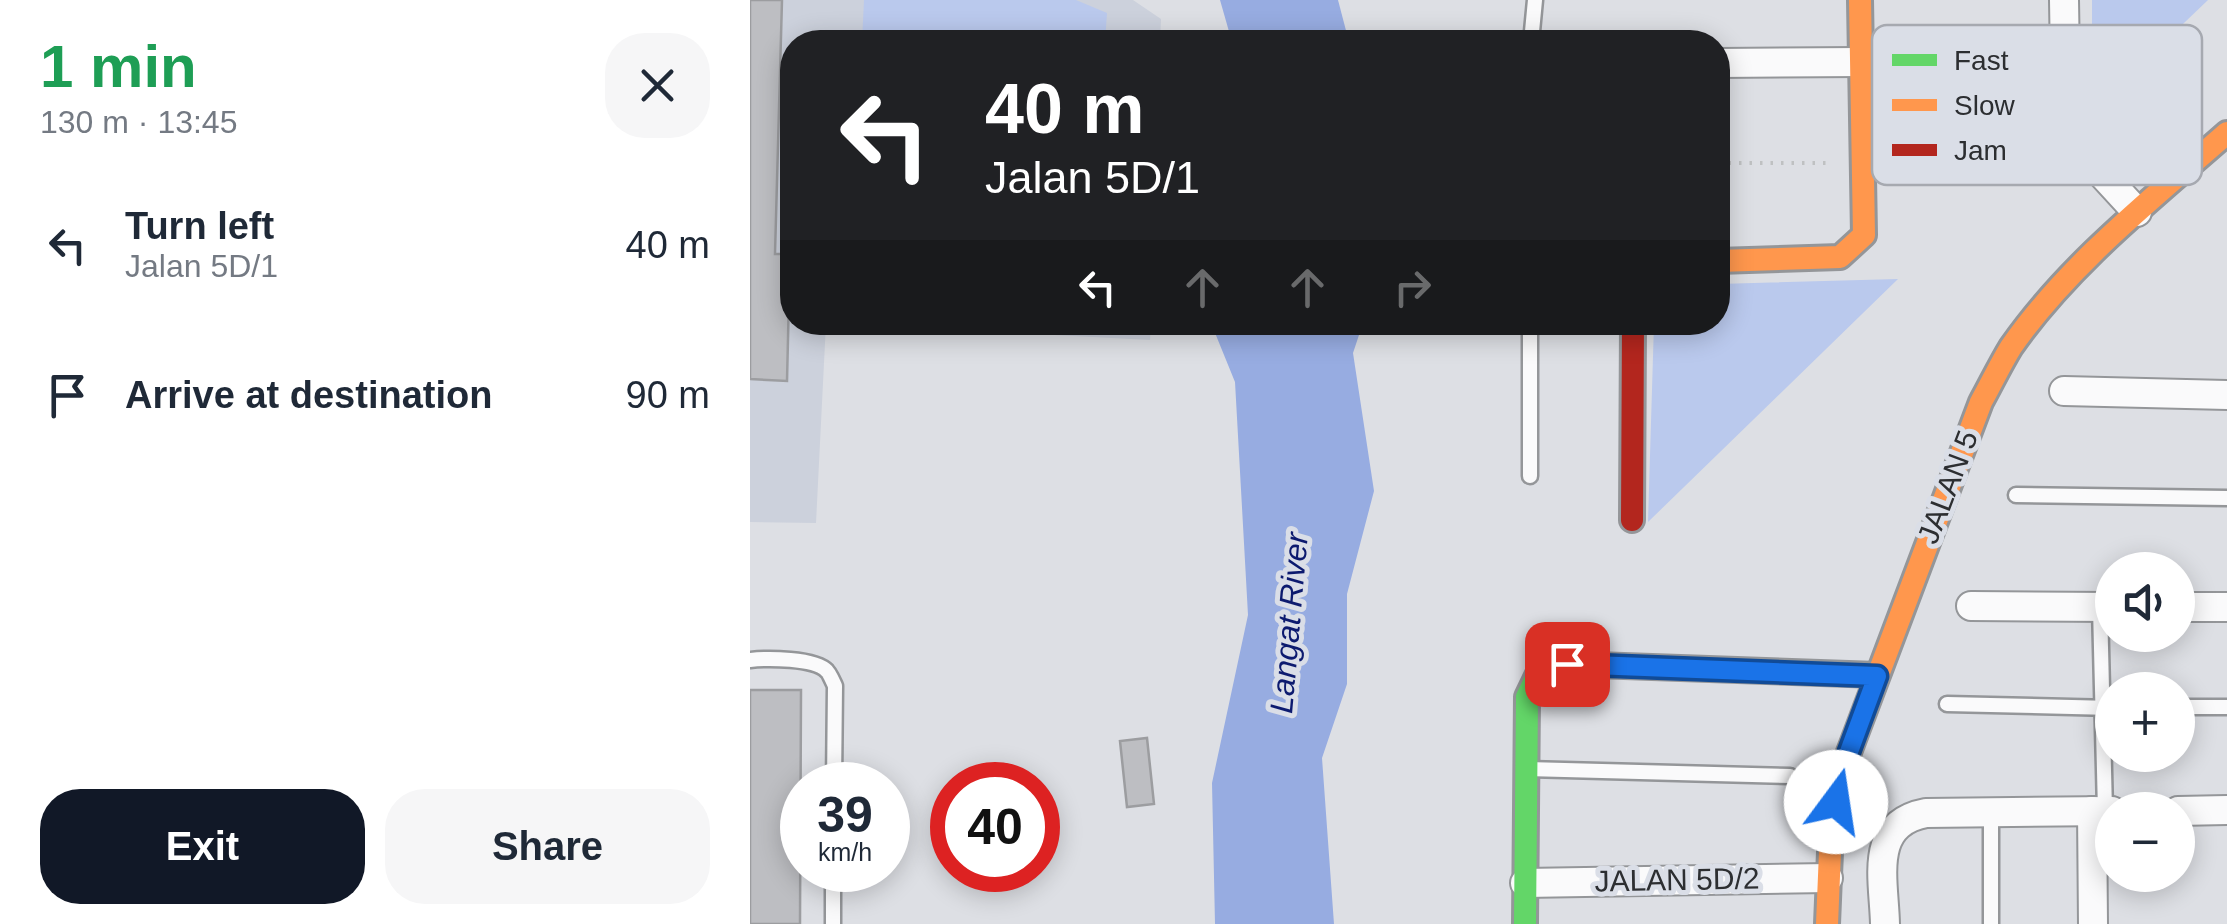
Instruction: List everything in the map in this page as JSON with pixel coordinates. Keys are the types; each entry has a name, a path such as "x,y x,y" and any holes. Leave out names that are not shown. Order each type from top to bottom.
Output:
{"street":[{"path":"1730,261 1840,256 1864,235 1860,0"},
{"path":"2064,0 2064,25"},
{"path":"1730,63 1861,62"},
{"name":"JALAN 5","path":"2202,156 2227,134"},
{"path":"2112,185 2137,212"},
{"name":"JALAN 5","path":"1826,924 1831,828 1840,776 1981,402 2014,344 2055,296 2168,185"},
{"path":"1632,520 1633,335"},
{"path":"2064,391 2227,395"},
{"path":"1971,606 2095,606"},
{"path":"2195,607 2227,607"},
{"path":"1526,924 1526,697 1539,672 1567,664 1877,676"},
{"path":"2195,810 2227,810"},
{"path":"1884,924 1884,849 1888,834 1910,816 1926,812 2095,811"},
{"name":"JALAN 5D/2","path":"1525,883 1828,878"},
{"path":"2093,924 2096,892"}],"lane":[{"path":"1532,30 1534,0"},
{"path":"1530,335 1530,476"},
{"path":"2016,495 2227,498"},
{"path":"750,660 767,658 817,664 828,671 835,686 834,762"},
{"path":"1947,704 2095,708"},
{"path":"2195,707 2227,707"},
{"path":"1526,770 1790,776"},
{"path":"1991,812 1991,924"},
{"path":"833,892 833,924"}],"path":[{"path":"1730,163 1829,164"}],"shaded area":[{"path":"750,0 1133,0 1161,19 1161,30 780,30 780,335 825,335 816,523 750,522"},
{"path":"864,0 1076,0 1107,13 1106,30 863,30"},
{"path":"2092,0 2208,0 2182,25 2092,25"},
{"path":"1898,279 1648,522 1654,335 1730,335 1730,284"},
{"path":"1055,335 1150,335 1150,340"}],"water":[{"path":"1220,0 1338,0 1346,30 1229,30"},
{"name":"Langat River","path":"1216,335 1359,335 1353,353 1374,491 1347,594 1347,684 1322,758 1334,924 1215,924 1212,783 1248,615 1235,382"}],"building":[{"path":"750,0 782,0 775,254 780,254 780,335 788,335 787,381 750,379"},
{"path":"750,690 801,690 801,762 780,762 780,892 800,892 800,924 750,924"},
{"path":"1147,738 1154,804 1127,807 1120,741"}],"traffic: fast":[{"path":"1525,924 1527,697 1539,672 1567,664 1877,675"}],"traffic: slow":[{"path":"1730,261 1840,257 1864,235 1860,0"},
{"path":"2202,155 2227,133"},
{"path":"1827,924 1831,828 1840,776 1981,402 2011,347 2058,288 2168,185"}],"traffic: jam":[{"path":"1632,520 1633,335"}],"route":[{"path":"1567,664 1877,676 1853,736 1836,802"}]}
